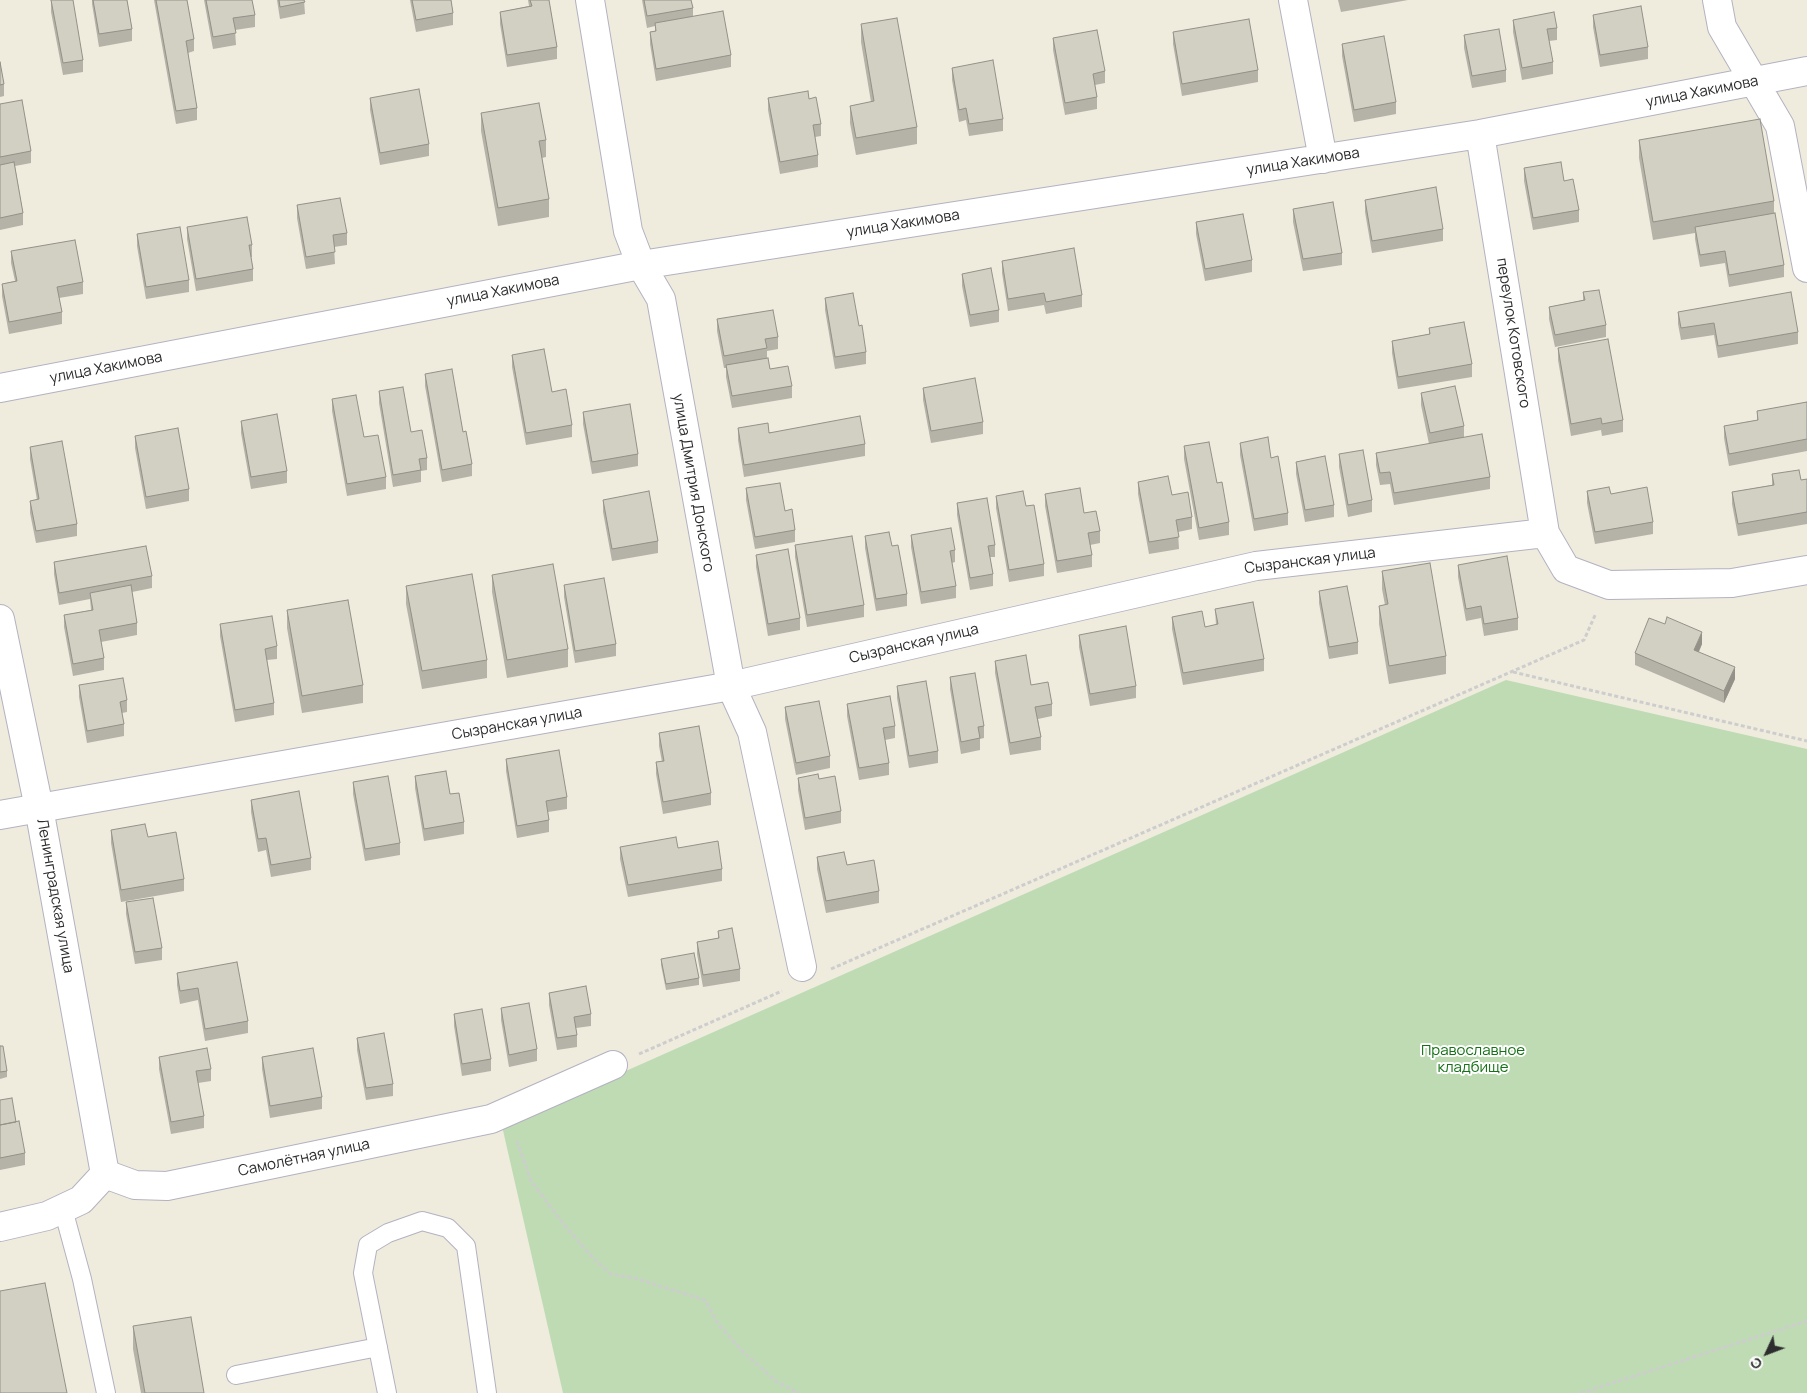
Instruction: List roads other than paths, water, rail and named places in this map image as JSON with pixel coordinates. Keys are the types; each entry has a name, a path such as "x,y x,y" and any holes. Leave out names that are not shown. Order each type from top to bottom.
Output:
{"street":[{"name":"улица Дмитрия Донского","path":"590,0 628,231 641,265 661,299 731,686 752,732 812,970"},
{"path":"1293,0 1323,159"},
{"path":"1717,0 1722,27 1780,126 1807,268"},
{"name":"улица Хакимова","path":"0,388 641,265 1480,134 1807,71"},
{"name":"переулок Котовского","path":"1480,134 1546,533"},
{"path":"1546,533 1566,569 1609,585 1732,583 1807,570"},
{"name":"Сызранская улица","path":"0,815 731,686 1256,566 1546,533"},
{"name":"Ленинградская улица","path":"0,619 39,808 105,1174"},
{"name":"Самолётная улица","path":"105,1174 135,1185 166,1186 492,1119 613,1065"},
{"path":"0,1227 48,1216 81,1200 105,1174"}],"lane":[{"path":"63,1209 82,1279 106,1393"},
{"path":"387,1393 363,1273 368,1245 388,1234 422,1221 448,1228 466,1246 488,1393"},
{"path":"236,1375 378,1347"}],"park label":[{"name":"Православное кладбище","path":"1473,1060"}]}
